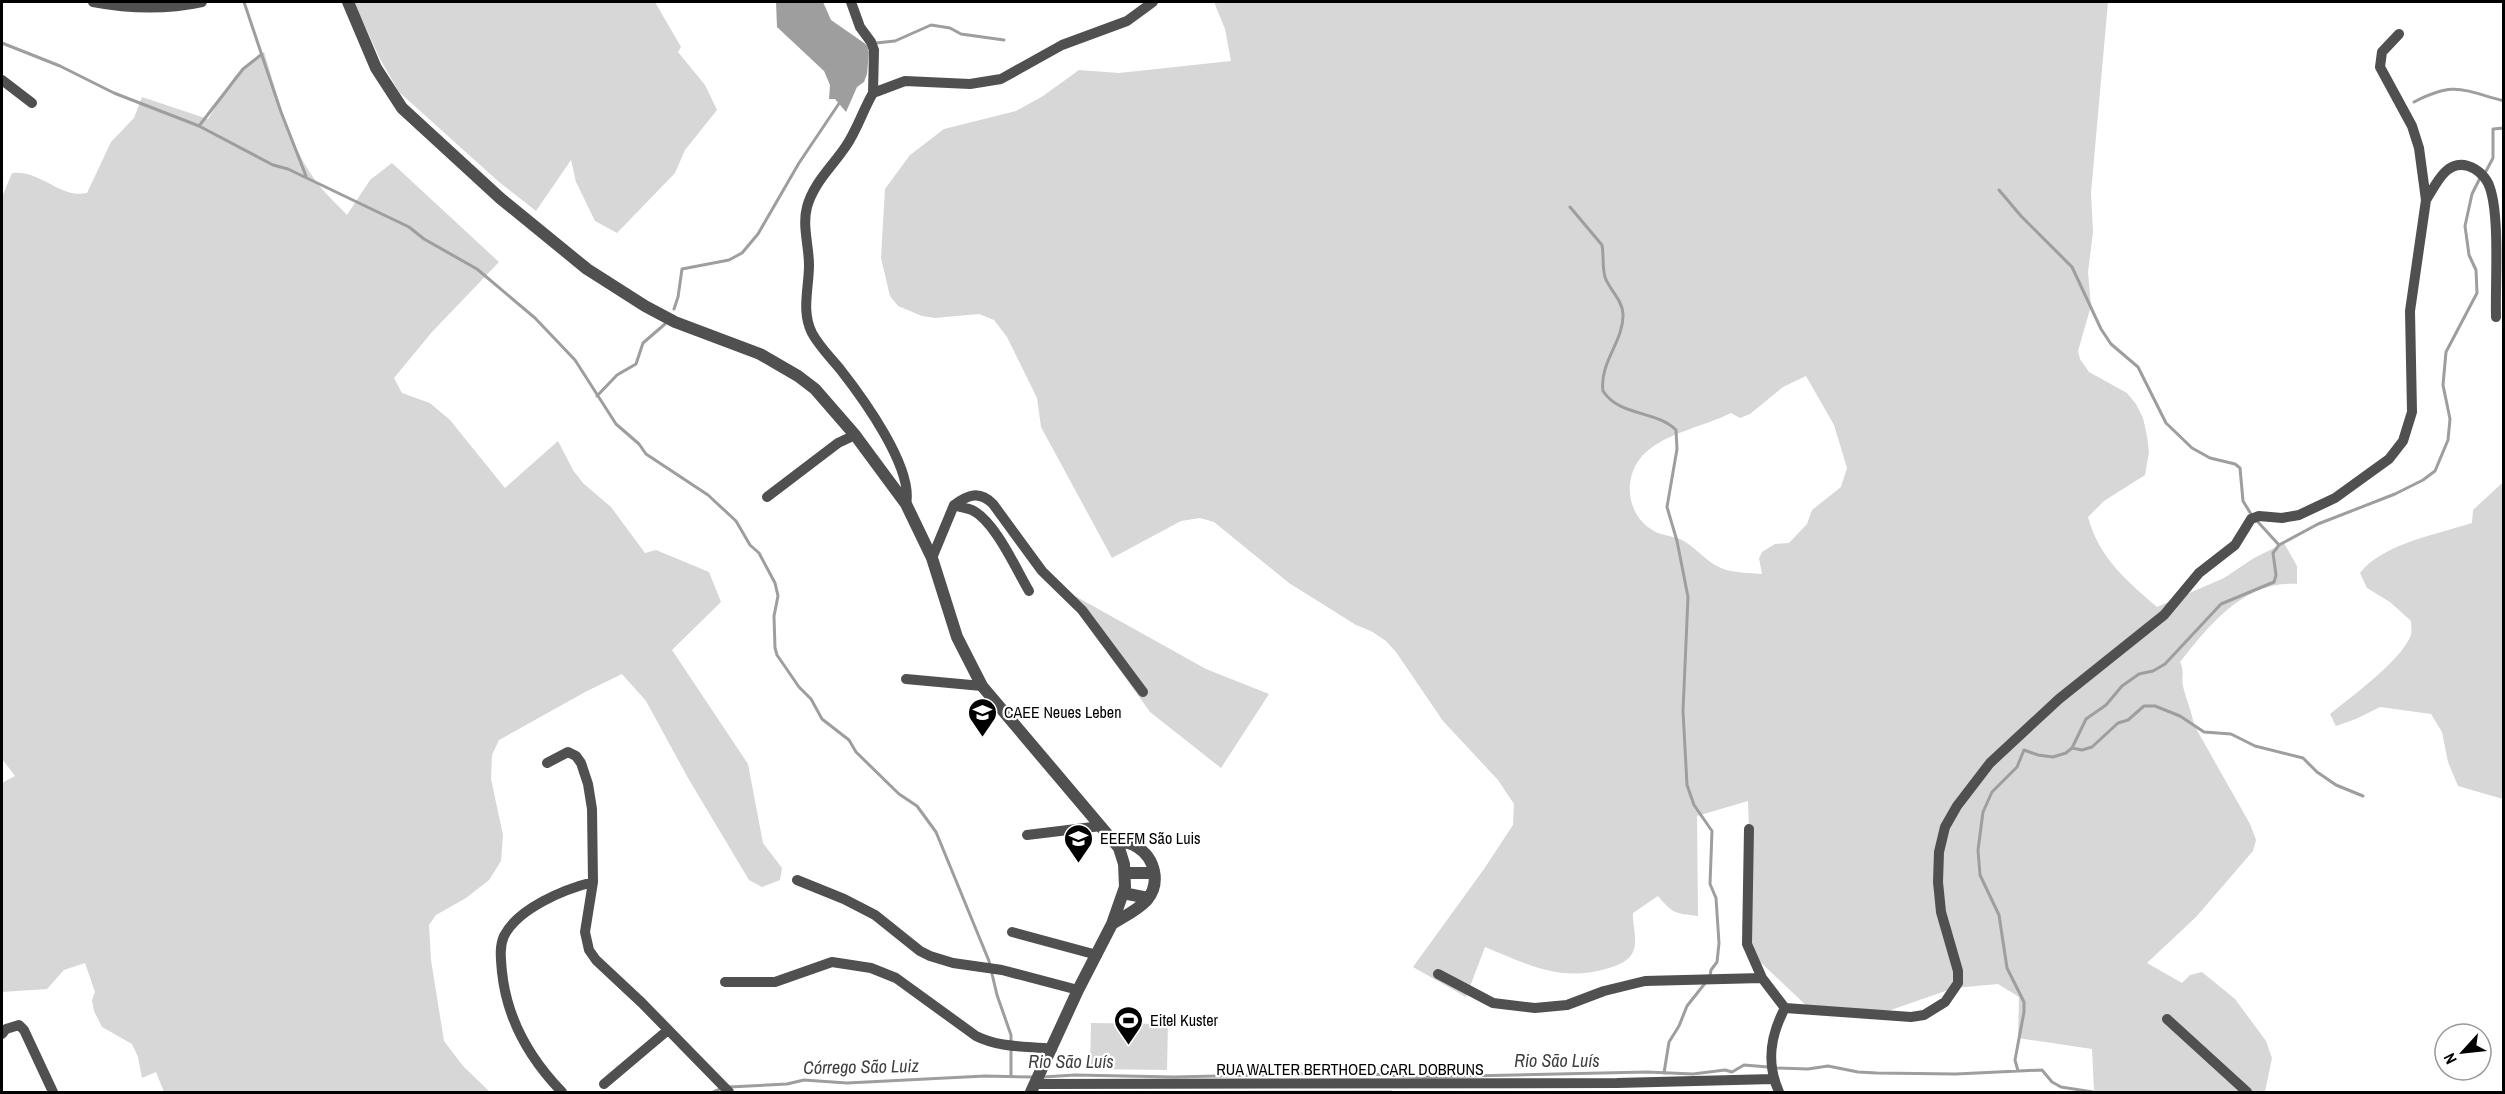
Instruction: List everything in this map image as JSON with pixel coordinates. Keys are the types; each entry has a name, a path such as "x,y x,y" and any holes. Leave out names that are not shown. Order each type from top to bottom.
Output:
{"street":[{"path":"93,2 154,8 202,2"},
{"path":"348,2 376,68 402,108 484,184 587,269 645,306 675,322 760,354 798,376 814,389 855,435 906,504 932,558 957,637 982,686 1119,848 1125,873 1123,893 1112,924 1078,990 1034,1086"},
{"path":"851,2 855,18 866,37 872,42 874,50 873,93 847,145 814,187 807,209 805,221 809,267 807,313 815,338 853,386 889,443 906,481 908,494 906,504"},
{"path":"873,93 905,81 970,84 1001,79 1062,45 1127,21 1153,2"},
{"path":"1749,829 1747,944 1762,978 1785,1008 1911,1017 1924,1015 1945,1002 1958,984 1958,971 1941,912 1938,882 1939,852 1945,827 1957,806 1990,763 2059,699 2164,615 2199,573 2235,545 2251,519 2259,516 2282,518 2299,515 2335,498 2389,459 2403,441 2412,412 2410,312 2427,200 2419,148 2412,126 2380,67 2382,52 2399,34"},
{"path":"2,80 32,103"},
{"path":"2427,200 2447,170 2462,164 2473,167 2490,186 2495,226 2496,317"},
{"path":"767,497 838,443 855,435"},
{"path":"932,558 954,505 962,499 978,494 985,496 1042,571 1082,610 1143,692"},
{"path":"954,505 971,510 986,522 1002,544 1029,591"},
{"path":"906,679 982,686"},
{"path":"547,763 567,752 576,756 584,771 592,809 592,882 585,932 589,950 596,960 729,1092"},
{"path":"1027,835 1101,826"},
{"path":"1109,838 1136,846 1147,856 1153,865 1154,873 1154,883 1148,898 1112,924"},
{"path":"1125,873 1154,873"},
{"path":"797,880 843,898 875,915 920,951 930,956 953,963 1002,970 1078,990"},
{"path":"562,1092 541,1071 523,1043 510,1014 504,987 501,945 509,928 537,905 559,893 592,882"},
{"path":"1123,893 1148,898"},
{"path":"1012,932 1097,955"},
{"path":"725,982 775,982 832,962 871,968 896,978 976,1036 988,1042 1005,1046 1024,1046 1050,1055"},
{"path":"1438,975 1492,1003 1535,1008 1567,1005 1604,991 1645,981 1762,978"},
{"path":"1779,1092 1773,1073 1772,1039 1785,1008"},
{"path":"2167,1019 2247,1092"},
{"path":"2,1034 14,1025 19,1025 24,1030 52,1092"},
{"path":"604,1084 668,1030"},
{"name":"RUA WALTER BERTHOED CARL DOBRUNS","path":"1034,1086 1617,1088 1773,1073"}],"shaded area":[{"path":"354,2 655,2 681,47 678,52 705,85 717,110 685,150 675,173 617,233 595,221 576,182 571,160 536,211 499,182 399,92 380,59"},
{"path":"776,2 823,2 831,20 867,45 869,52 867,74 864,82 857,87 846,112 835,99 829,99 830,85 824,71 777,27"},
{"path":"1214,2 2108,2 2091,193 2093,232 2088,272 2091,306 2078,351 2080,359 2089,372 2127,393 2136,404 2143,418 2149,452 2145,475 2104,501 2088,517 2093,532 2115,568 2157,607 2224,578 2254,558 2284,543 2297,566 2297,584 2278,584 2245,597 2216,620 2180,662 2183,686 2194,725 2250,824 2256,840 2253,851 2196,917 2147,963 2182,983 2190,975 2202,972 2235,999 2266,1041 2272,1058 2265,1092 2094,1091 2092,1049 2018,1038 2019,997 1998,984 1954,988 1891,1010 1842,1014 1811,1010 1756,958 1742,928 1750,855 1748,801 1697,816 1698,916 1675,912 1658,896 1633,913 1634,949 1630,957 1619,965 1592,972 1560,973 1531,966 1485,947 1466,997 1413,967 1513,825 1514,804 1498,780 1443,721 1386,641 1289,583 1214,522 1200,518 1181,521 1112,558 1041,427 1037,398 1007,337 994,320 979,314 935,318 922,316 898,306 890,296 881,258 885,189 910,155 944,129 1016,111 1043,96 1079,70 1119,73 1231,61 1225,29","holes":["1806,376 1834,425 1847,468 1841,487 1812,510 1807,524 1789,543 1775,544 1762,552 1759,558 1762,574 1721,568 1684,541 1661,534 1644,524 1632,505 1630,483 1633,472 1645,453 1654,446 1675,435 1731,413 1740,418 1750,414 1783,387"]},
{"path":"264,52 284,116 304,163 325,192 347,215 370,180 392,163 499,262 432,332 394,378 402,393 430,403 450,420 505,488 558,441 573,470 583,483 611,507 645,553 656,550 709,572 721,602 672,650 748,764 763,843 782,868 780,880 762,887 749,880 688,778 646,701 622,674 499,740 492,755 491,779 503,835 501,861 489,880 466,898 436,915 429,925 431,960 444,1041 463,1066 490,1092 164,1092 156,1072 142,1078 138,1057 132,1044 102,1027 94,1011 92,1000 95,992 85,963 64,970 47,989 2,992 2,783 15,776 2,759 2,197 12,173 32,175 68,192 87,193 111,142 134,118 142,97 208,119 235,76"},
{"path":"2501,484 2504,484 2503,799 2458,786 2448,762 2442,732 2431,714 2380,707 2336,726 2330,714 2387,667 2406,645 2411,635 2411,621 2390,602 2367,588 2360,573 2382,554 2396,547 2472,523 2473,510"},
{"path":"1075,596 1206,669 1269,694 1221,768 1150,712 1109,655"},
{"name":"Eitel Kuster","path":"1091,1023 1168,1024 1167,1070 1090,1069"},
{"path":"1392,1090 1393,1092 1183,1092 1183,1091"}],"waterway":[{"path":"244,2 281,112 306,176"},
{"path":"876,43 895,41 931,25 950,28 961,34 1004,40"},
{"path":"2,43 60,66 114,93 199,126 273,165 288,169 409,227 424,239 477,269 535,318 575,360 616,424 639,444 646,454 708,495 736,521 750,545 759,553 775,583 778,596 774,616 777,655 799,687 811,699 822,719 849,740 856,752 899,794 917,806 936,832 989,961 997,995 1011,1035 1011,1076"},
{"path":"199,126 243,69 262,54"},
{"path":"2414,102 2439,91 2449,90 2468,91 2504,101"},
{"path":"674,309 682,269 729,260 742,253 758,234 799,163 842,99"},
{"path":"2485,173 2493,158 2493,129 2504,128"},
{"path":"2018,1071 2015,1060 2024,1002 2007,968 1999,915 1980,875 1978,850 1983,812 1992,792 2017,767 2024,750 2053,757 2066,753 2072,748 2086,719 2106,705 2122,686 2139,674 2153,671 2165,664 2221,604 2274,582 2276,575 2273,553 2279,545 2318,524 2395,494 2423,480 2435,471 2448,440 2450,419 2443,385 2446,352 2477,293 2476,270 2469,255 2465,226 2472,194 2480,178"},
{"path":"1999,190 2021,216 2072,267 2101,329 2111,344 2138,367 2166,423 2192,448 2210,458 2235,464 2240,468 2243,501 2251,514"},
{"path":"1570,207 1602,245 1605,277 1618,299 1623,314 1620,333 1605,371 1603,391 1619,405 1659,419 1676,430 1677,449 1667,507 1677,541 1688,597 1683,711 1687,785 1694,805 1712,831 1710,884 1716,898 1719,943 1717,962 1710,976"},
{"path":"597,396 617,375 636,364 643,343 665,324"},
{"path":"2258,522 2279,545"},
{"path":"2072,748 2082,750 2092,747 2118,723 2128,720 2144,706 2155,706 2180,716 2204,732 2231,734 2255,746 2303,758 2317,772 2336,785 2363,796"},
{"path":"1664,1073 1669,1042 1687,1006 1706,982"},
{"name":"Rio São Luís","path":"1043,1077 1352,1073 1422,1077 1647,1072 1693,1074 1725,1070 1732,1072 1744,1065 1768,1067"},
{"name":"Rio São Luís","path":"1774,1068 1808,1069 1828,1066 1858,1072 1956,1074 2042,1070 2052,1082 2061,1087 2093,1092"},
{"name":"Córrego São Luiz","path":"729,1087 787,1084 804,1080 847,1083 985,1076 1033,1077"},
{"name":"Córrego São Luiz","path":"713,1092 722,1088"}],"place":[{"name":"CAEE Neues Leben","path":"983,738"},
{"name":"EEEFM São Luis","path":"1079,864"},
{"name":"Eitel Kuster","path":"1129,1046"}]}
